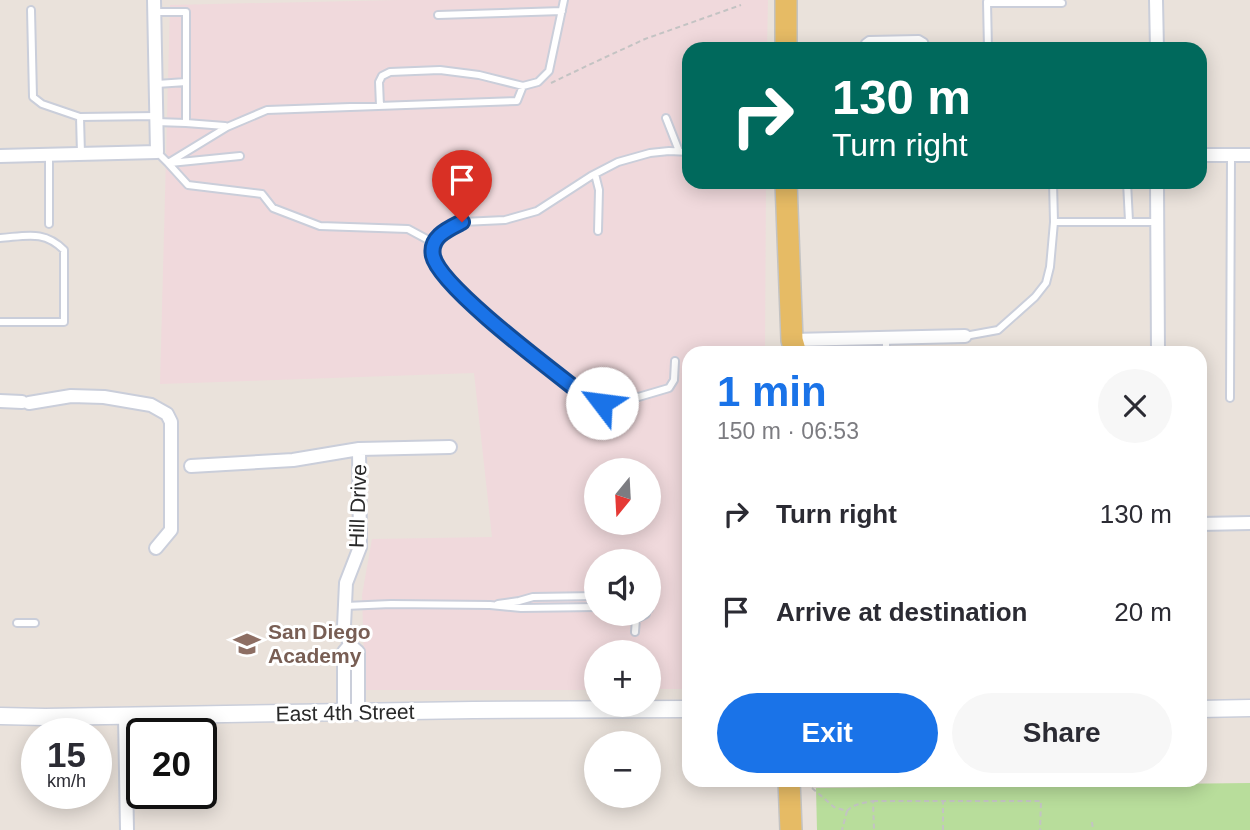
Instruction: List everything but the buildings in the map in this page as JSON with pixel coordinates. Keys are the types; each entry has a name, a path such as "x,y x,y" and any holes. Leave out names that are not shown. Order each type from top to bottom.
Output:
{"main road":[{"path":"786,0 786,42"},
{"path":"786,189 791,346"},
{"path":"789,787 791,830"}],"street":[{"path":"1156,0 1157,42"},
{"path":"0,156 157,152 154,6"},
{"path":"1207,155 1250,155"},
{"path":"1157,189 1157,346"},
{"path":"817,346 886,338 965,337"},
{"path":"0,401 26,402 71,396 104,397 151,405 167,414 171,422 171,530 156,548"},
{"name":"Hill Drive","path":"191,466 293,460 359,449 450,447"},
{"name":"Hill Drive","path":"351,713 358,652 350,645 344,626 346,583 360,547 359,449"},
{"path":"1207,524 1250,523"},
{"path":"1207,709 1250,708"},
{"name":"East 4th Street","path":"0,716 682,709"},
{"path":"125,716 127,830"}],"lane":[{"path":"380,106 379,82 382,76 390,72 440,70 480,75 523,86 538,82 550,71 564,0"},
{"path":"988,42 987,1 1062,3"},
{"path":"154,6 186,12 186,123"},
{"path":"30,10 33,97 42,104 80,117 156,119 227,127"},
{"path":"438,15 562,11"},
{"path":"866,42 919,38 924,42"},
{"path":"155,84 186,82"},
{"path":"168,163 227,127 267,110 517,101 523,86"},
{"path":"80,117 80,154"},
{"path":"666,118 680,151 650,153 618,162 594,174 537,211 505,220 462,222 439,235 434,243 433,258 451,283 478,310 590,400 618,403 669,388 674,380 675,361"},
{"path":"157,152 188,185 262,194 273,208 320,226 408,229 434,243"},
{"path":"49,155 49,225"},
{"path":"1230,398 1231,155"},
{"path":"168,163 240,156"},
{"path":"594,174 599,190 598,231"},
{"path":"965,337 998,330 1035,298 1046,282 1055,222 1053,189"},
{"path":"1128,189 1129,221"},
{"path":"1055,222 1157,222"},
{"path":"0,238 42,236 54,240 64,250 64,321 0,322"},
{"path":"886,338 886,346"},
{"path":"491,605 533,597 584,596"},
{"path":"345,606 391,604 584,607"},
{"path":"17,623 35,624"},
{"path":"635,626 635,632"}],"path":[{"path":"550,84 645,39 741,5"},
{"path":"812,788 834,807 847,811"},
{"path":"873,801 874,830"},
{"path":"842,830 850,808 873,801 1041,801 1040,830"},
{"path":"943,801 943,830"},
{"path":"1092,822 1093,830"}],"shaded area":[{"path":"399,0 768,0 767,42 682,42 682,189 766,189 765,346 682,346 682,689 661,689 661,640 584,640 584,690 365,690 362,595 372,539 492,537 474,373 160,384 170,5"}],"green space":[{"path":"1207,783 1250,783 1250,830 817,830 816,788 1207,787"}],"place":[{"name":"San Diego Academy","path":"247,644"}],"route":[{"path":"462,222 446,229 434,243 433,258 451,283 478,310 590,400 602,403"}]}
